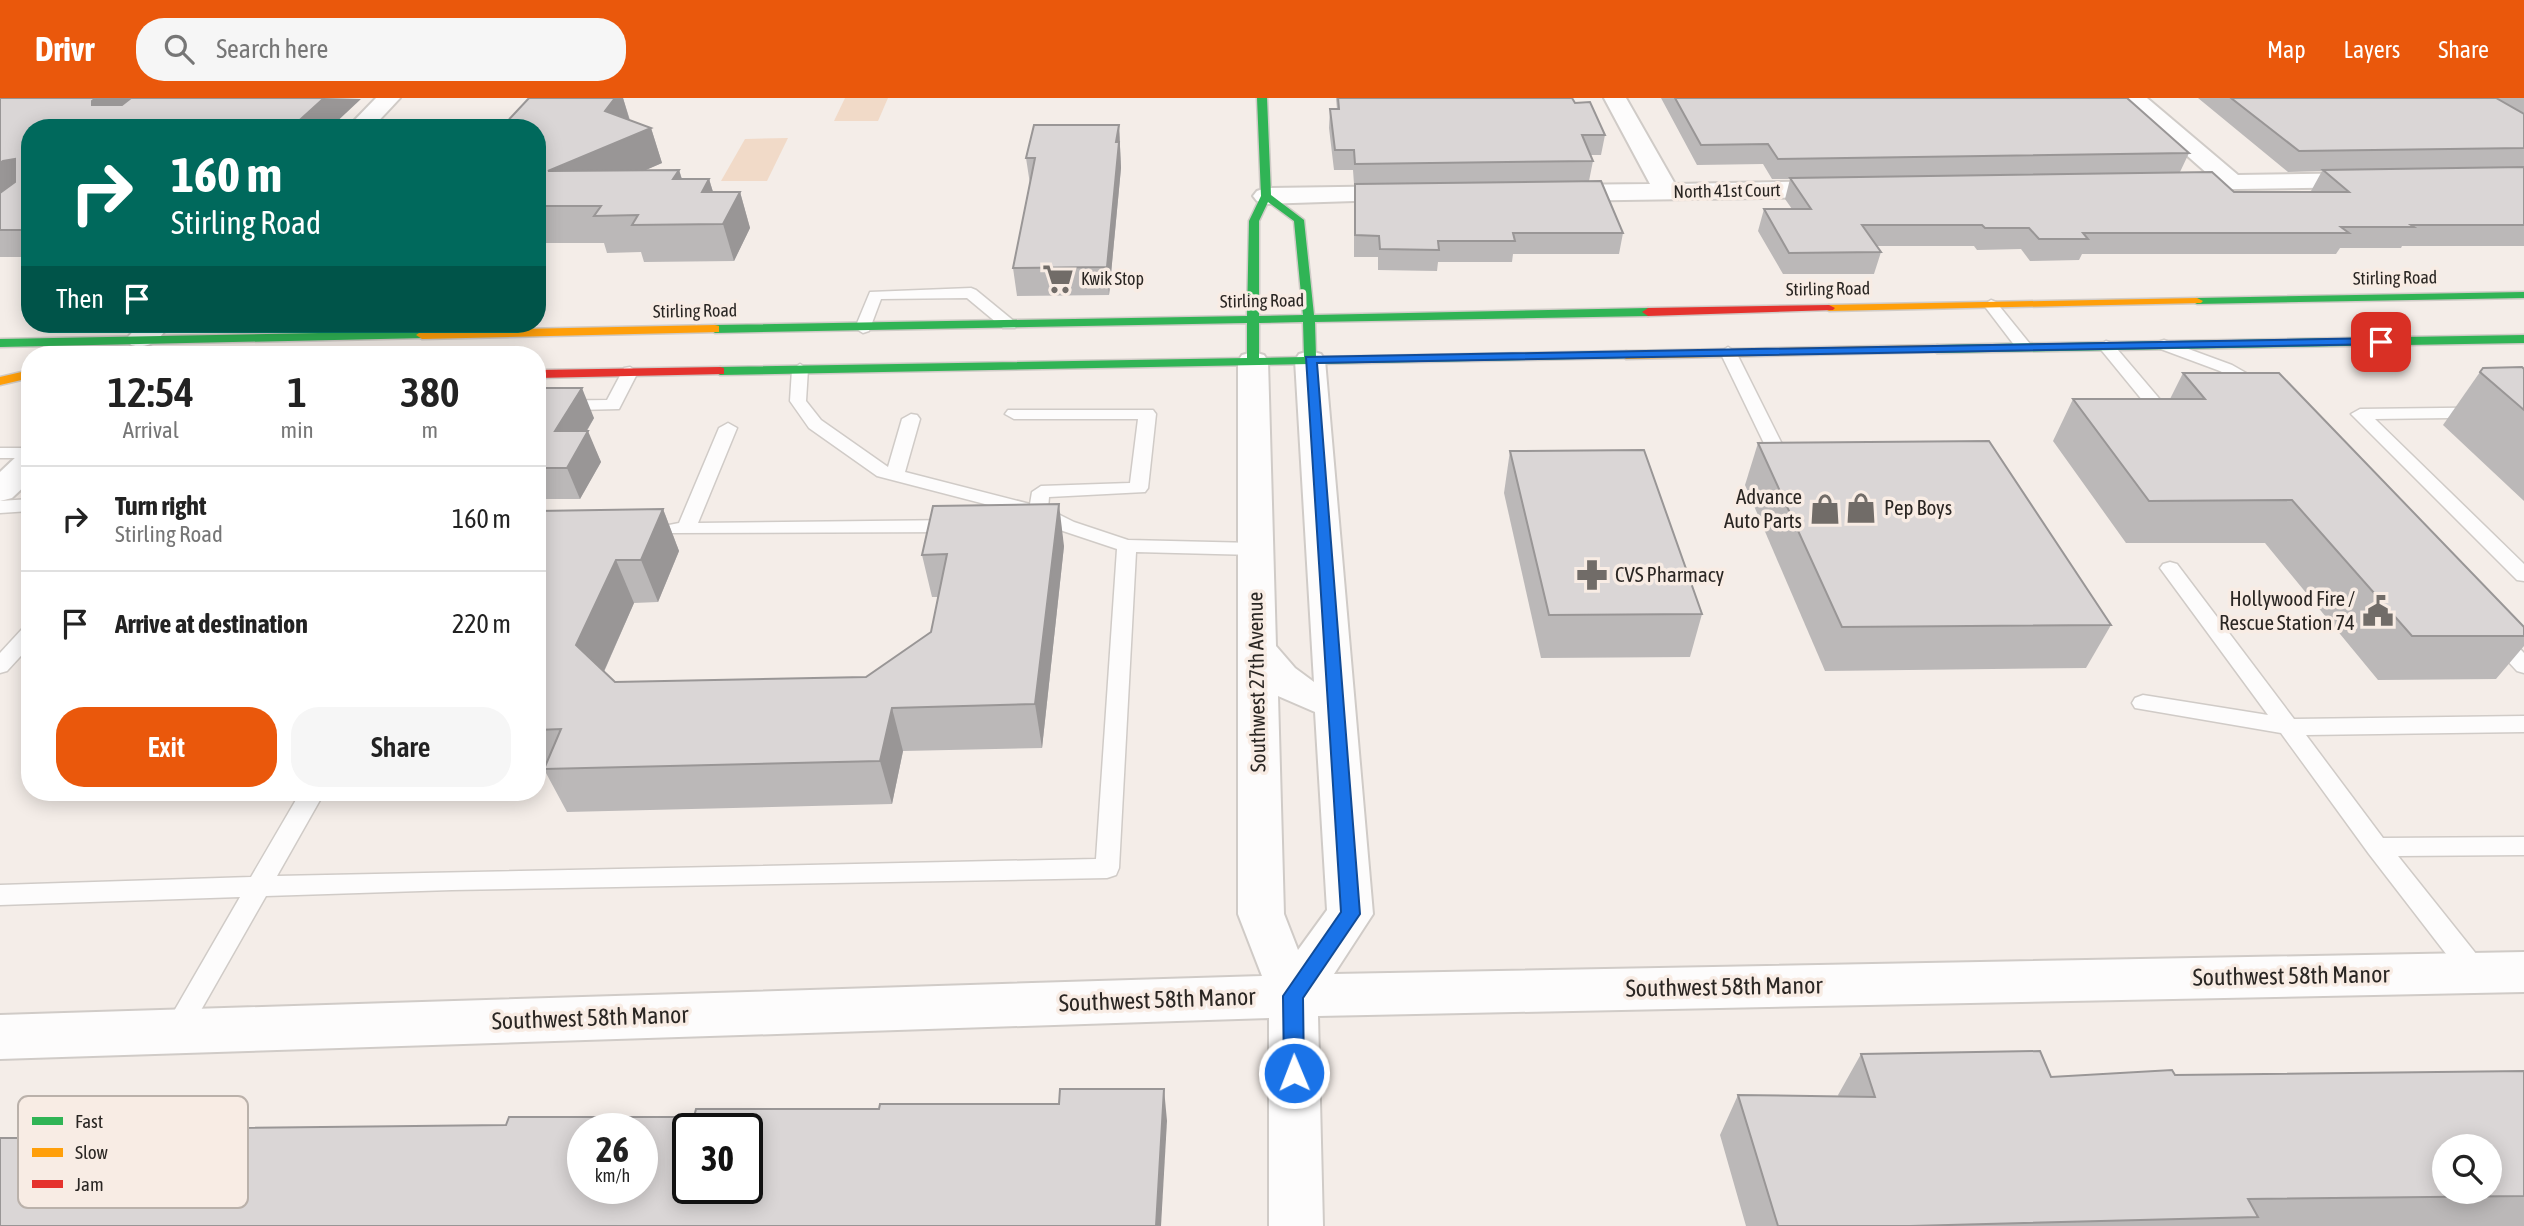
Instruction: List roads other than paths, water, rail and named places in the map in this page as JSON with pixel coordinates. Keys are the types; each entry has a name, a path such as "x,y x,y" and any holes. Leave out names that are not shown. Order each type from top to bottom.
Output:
{"main road":[{"path":"1253,361 1254,221 1266,196 1262,98"},
{"path":"1266,196 1299,220 1310,360"},
{"name":"Stirling Road","path":"546,329 863,328 2524,295"},
{"name":"Stirling Road","path":"0,343 135,333"},
{"path":"120,346 147,333"},
{"name":"Stirling Road","path":"170,333 277,338 331,333"},
{"path":"242,346 277,338"},
{"path":"546,374 2524,339"},
{"path":"0,381 21,376"},
{"path":"0,381 21,382"}],"street":[{"path":"367,119 388,98"},
{"path":"1615,98 1667,192"},
{"path":"2133,98 2232,182"},
{"path":"2149,183 2399,180"},
{"name":"North 41st Court","path":"1529,193 1860,189"},
{"path":"1266,196 1432,194"},
{"path":"1293,996 1350,914 1310,360"},
{"name":"Southwest 27th Avenue","path":"1253,361 1261,914 1293,996 1296,1226"},
{"path":"0,491 21,471"},
{"path":"1256,647 1278,676 1305,696 1335,703"},
{"name":"Southwest 58th Manor","path":"0,1037 1293,996 2524,972"}],"lane":[{"path":"863,328 875,295 971,293 1009,325"},
{"path":"1991,305 2024,347"},
{"path":"2164,345 2226,368 2261,385 2275,400"},
{"path":"2106,346 2158,408 2199,408"},
{"path":"1728,352 1782,462"},
{"path":"800,369 798,401 815,424 883,472 1038,512 1067,526 1127,546 1255,549"},
{"path":"546,406 613,405 630,372"},
{"path":"2524,412 2360,414 2524,575"},
{"path":"1014,414 1147,414 1139,488 1041,492 1038,512"},
{"path":"895,475 911,419"},
{"path":"686,528 728,428"},
{"path":"0,453 21,453"},
{"path":"0,507 21,506"},
{"path":"659,529 970,526"},
{"path":"1011,526 1067,526"},
{"path":"0,895 1107,868 1127,546"},
{"path":"2170,568 2377,847 2476,973"},
{"path":"2487,626 2524,666"},
{"path":"0,666 21,643"},
{"path":"2143,703 2290,727 2524,724"},
{"path":"175,1032 307,801"},
{"path":"2377,847 2524,846"}],"place":[{"name":"Kwik Stop","path":"1058,279"},
{"name":"Pep Boys","path":"1861,508"},
{"name":"Advance Auto Parts","path":"1825,509"},
{"name":"CVS Pharmacy","path":"1592,575"},
{"name":"Hollywood Fire / Rescue Station 74","path":"2378,611"}]}
